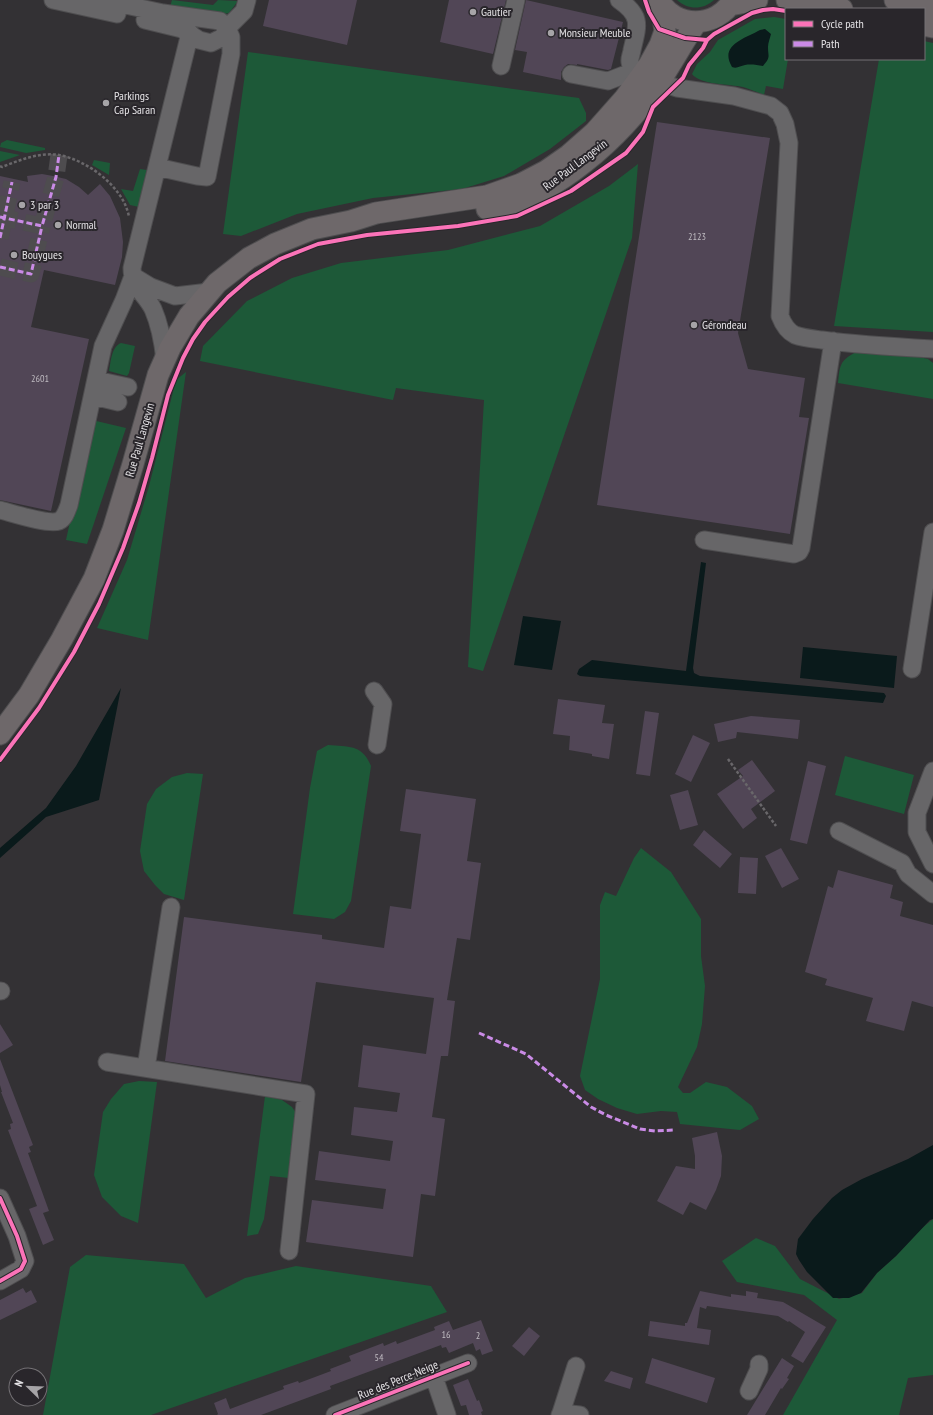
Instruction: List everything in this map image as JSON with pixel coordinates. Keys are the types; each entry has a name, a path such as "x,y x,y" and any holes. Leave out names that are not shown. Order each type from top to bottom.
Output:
{"main road":[{"path":"660,2 670,14 682,20 696,23 715,18 731,3 757,0"},
{"path":"787,0 836,8"},
{"path":"901,1 933,9"},
{"name":"Rue Paul Langevin","path":"644,77 663,37 664,17 660,2"},
{"name":"Rue Paul Langevin","path":"0,734 32,689 62,639 94,579 113,530 134,464 158,375 170,348 189,316 217,283 249,258 275,244 312,229 351,221 376,213 487,196 521,184 546,171 569,155 594,133 644,77 696,23"}],"street":[{"path":"53,0 182,29 204,42 211,43 224,35 227,28 244,11 247,0"},
{"path":"102,0 123,2 163,13 220,21 227,28 231,37 231,54 207,178 157,167"},
{"path":"501,66 516,0"},
{"path":"620,0 630,7 635,14 637,31 630,62 644,77"},
{"path":"165,360 162,338 152,308 136,284 132,268 190,33"},
{"path":"572,74 608,81 644,77 677,88 734,96 765,103 771,106 780,113 785,124 789,143 780,316 783,324 788,330 795,334 833,341 933,350"},
{"path":"133,276 151,287 175,296 209,292"},
{"path":"0,510 48,522 59,520 65,515 69,505 104,346 133,276"},
{"path":"704,540 794,554 802,548 833,341"},
{"path":"95,388 128,387"},
{"path":"95,388 118,402"},
{"path":"912,669 933,532"},
{"path":"374,691 383,704 378,745"},
{"path":"933,771 917,813 917,832 933,864"},
{"path":"839,831 902,863 908,874 933,894"},
{"path":"146,1068 171,907"},
{"path":"107,1062 306,1094 288,1251"},
{"path":"0,1198 17,1236 25,1261 21,1268 0,1281"},
{"name":"Rue des Perce-Neige","path":"335,1415 365,1410 434,1377 468,1363"},
{"path":"749,1391 759,1369 759,1364"},
{"path":"576,1366 561,1414 580,1415"},
{"path":"434,1377 447,1415"}],"path":[{"path":"0,166 2,167 25,158 41,155 59,155 79,161 98,172 110,183 127,208 129,219"},
{"path":"728,759 776,826"}],"green space":[{"path":"172,0 213,5 218,0 238,1 229,13 219,15 170,7"},
{"path":"677,0 714,0 705,6 696,8 686,6"},
{"path":"774,17 785,19 785,60 788,60 783,89 766,86 764,95 743,87 708,82 696,78 692,74 697,64 710,52 718,40 755,19"},
{"path":"925,41 933,43 933,332 834,326 879,60 925,60"},
{"path":"248,52 579,98 586,113 586,121 550,149 504,176 462,189 373,198 297,214 241,236 223,234"},
{"path":"7,140 45,148 45,150 26,153 0,147 1,143"},
{"path":"0,151 20,155 0,162"},
{"path":"94,160 110,163 109,175 92,165"},
{"path":"638,164 632,238 483,671 468,667 484,400 396,388 393,400 200,361 203,346 247,301 292,278 341,263 448,250 540,226 609,186"},
{"path":"140,169 147,170 139,207 130,205 121,189 133,191"},
{"path":"121,343 135,346 127,376 109,371 113,351"},
{"path":"856,352 928,359 933,363 933,399 838,383 841,364 846,358"},
{"path":"186,372 148,640 97,628 127,560 149,486 176,380"},
{"path":"92,420 126,428 87,544 66,540"},
{"path":"328,745 348,747 359,750 371,766 351,901 345,912 334,919 293,914 310,788 317,751"},
{"path":"845,756 914,775 904,814 835,795"},
{"path":"187,773 203,774 184,900 164,894 155,885 144,871 140,851 147,804 156,789 172,777"},
{"path":"641,848 671,872 701,919 701,956 705,986 702,1024 697,1047 678,1087 683,1093 690,1093 706,1082 727,1087 752,1106 759,1119 740,1130 680,1124 677,1112 661,1111 637,1114 617,1108 598,1099 585,1090 580,1076 600,979 600,905 605,892 616,896 634,858"},
{"path":"139,1081 157,1082 138,1223 121,1216 102,1197 94,1175 103,1112 111,1099 124,1084"},
{"path":"265,1096 282,1100 292,1107 298,1116 289,1178 270,1176 264,1219 258,1234 247,1236"},
{"path":"933,1219 933,1375 908,1378 899,1415 783,1415 837,1320 804,1295 737,1282 722,1261 756,1238 775,1246 800,1279 839,1299 862,1293 877,1273"},
{"path":"86,1255 184,1264 206,1298 245,1278 296,1266 431,1286 447,1312 151,1415 43,1415 44,1407 48,1407 48,1388 70,1267"}],"shaded area":[{"path":"765,29 771,34 768,45 769,55 766,63 763,66 745,65 737,68 732,67 729,59 731,48 741,40"},
{"path":"701,562 706,563 693,668 694,673 700,676 884,693 886,696 883,703 580,676 577,674 579,669 592,660 686,671"},
{"path":"523,616 561,621 552,670 514,665"},
{"path":"803,647 897,656 894,688 800,678"},
{"path":"121,688 99,800 46,817 0,858 0,848 46,808 76,766"},
{"path":"933,1145 933,1219 930,1220 896,1256 877,1273 861,1293 849,1298 833,1298 807,1272 799,1260 796,1254 798,1239 813,1219 832,1198 842,1190 862,1179 908,1159"}],"building":[{"path":"269,0 357,0 347,45 263,26"},
{"path":"449,0 506,0 493,54 440,42"},
{"path":"526,0 623,22 611,69 608,70 577,64 568,64 561,72 561,80 523,72 527,52 515,50"},
{"path":"657,122 770,138 738,333 748,369 805,378 799,417 809,418 790,534 597,505"},
{"path":"42,174 66,179 88,195 100,184 110,196 120,218 123,242 122,257 115,285 44,270 31,327 89,339 51,511 0,500 0,176 28,182 27,176"},
{"path":"558,699 605,705 602,723 614,724 609,759 569,750 570,736 553,734"},
{"path":"645,711 659,713 650,776 636,774"},
{"path":"751,716 800,720 798,739 737,732 736,738 718,742 714,724"},
{"path":"693,735 710,743 691,782 675,774"},
{"path":"752,760 775,791 751,809 757,818 743,829 717,794 743,776 738,770"},
{"path":"808,761 826,766 807,844 790,840"},
{"path":"406,789 476,799 467,861 481,863 470,940 457,938 447,1000 455,1001 448,1056 441,1056 432,1117 445,1119 435,1196 421,1194 413,1257 306,1242 312,1200 383,1209 386,1189 315,1180 319,1151 390,1161 393,1141 351,1135 354,1107 397,1112 400,1093 358,1087 363,1045 426,1054 434,998 316,982 301,1082 165,1061 184,917 322,935 322,939 384,948 390,906 411,909 421,834 400,831"},
{"path":"688,790 698,825 680,830 670,795"},
{"path":"704,830 732,854 720,868 693,845"},
{"path":"781,848 799,879 782,888 765,856"},
{"path":"740,857 758,858 756,894 738,893"},
{"path":"838,870 893,885 890,898 903,902 900,916 933,925 933,1007 912,1001 904,1031 866,1021 873,998 825,985 827,979 805,972 828,886 833,888"},
{"path":"0,1024 13,1045 0,1053"},
{"path":"0,1059 33,1145 29,1147 31,1152 28,1153 49,1211 43,1213 54,1240 43,1245 29,1209 37,1206 8,1130 11,1129 10,1124 13,1123 1,1092"},
{"path":"717,1132 722,1156 721,1176 706,1210 690,1202 683,1215 657,1201 676,1166 695,1169 695,1156 692,1138"},
{"path":"23,1288 26,1293 31,1290 37,1302 0,1320 0,1300"},
{"path":"700,1291 731,1297 731,1294 746,1296 746,1291 758,1293 757,1298 783,1302 826,1327 803,1363 791,1356 805,1332 789,1321 788,1322 778,1316 707,1306 706,1309 700,1307 697,1328 711,1330 709,1345 648,1336 650,1321 685,1326"},
{"path":"481,1320 493,1351 482,1355 480,1349 476,1351 473,1343 449,1353 446,1347 442,1348 441,1345 330,1386 331,1389 261,1415 217,1415 218,1414 214,1403 226,1398 230,1409 284,1389 283,1386 298,1381 299,1383 331,1371 330,1369 351,1361 349,1356 383,1343 384,1346 396,1341 397,1344 435,1330 434,1327 449,1321 453,1330"},
{"path":"529,1327 540,1336 524,1356 512,1346"},
{"path":"652,1358 715,1378 707,1403 645,1383"},
{"path":"782,1358 794,1366 787,1378 789,1379 782,1389 781,1388 765,1415 747,1415"},
{"path":"611,1371 633,1378 630,1389 604,1381"},
{"path":"468,1379 477,1401 479,1400 483,1411 481,1412 482,1415 469,1415 466,1405 461,1406 453,1385"}],"tunnel":[{"path":"0,217 42,226 56,177 59,155"},
{"path":"0,238 12,182"},
{"path":"0,267 31,274 42,226"}],"marked path":[{"path":"0,217 42,226 56,177 59,155"},
{"path":"0,238 12,182"},
{"path":"0,267 31,274 42,226"},
{"path":"479,1033 526,1054 591,1107 606,1115 640,1129 655,1131 675,1130"}],"cycle path":[{"path":"645,0 649,12 659,29 685,38 707,40"},
{"path":"0,760 39,708 74,652 99,604 123,548 139,503 168,395 183,358 193,339 205,322 228,297 250,278 280,259 318,244 367,235 458,226 517,216 571,191 626,153 643,132 653,107 683,78 689,65 703,48 707,40 714,34 752,13 773,9 785,11"},
{"path":"0,1198 17,1236 25,1261 21,1269 0,1281"},
{"path":"335,1415 468,1363"}],"place":[{"name":"Gautier","path":"473,12"},
{"name":"Monsieur Meuble","path":"551,33"},
{"name":"Parkings Cap Saran","path":"106,103"},
{"name":"3 par 3","path":"22,205"},
{"name":"Normal","path":"58,225"},
{"name":"Bouygues","path":"14,255"},
{"name":"Gérondeau","path":"694,325"}]}
